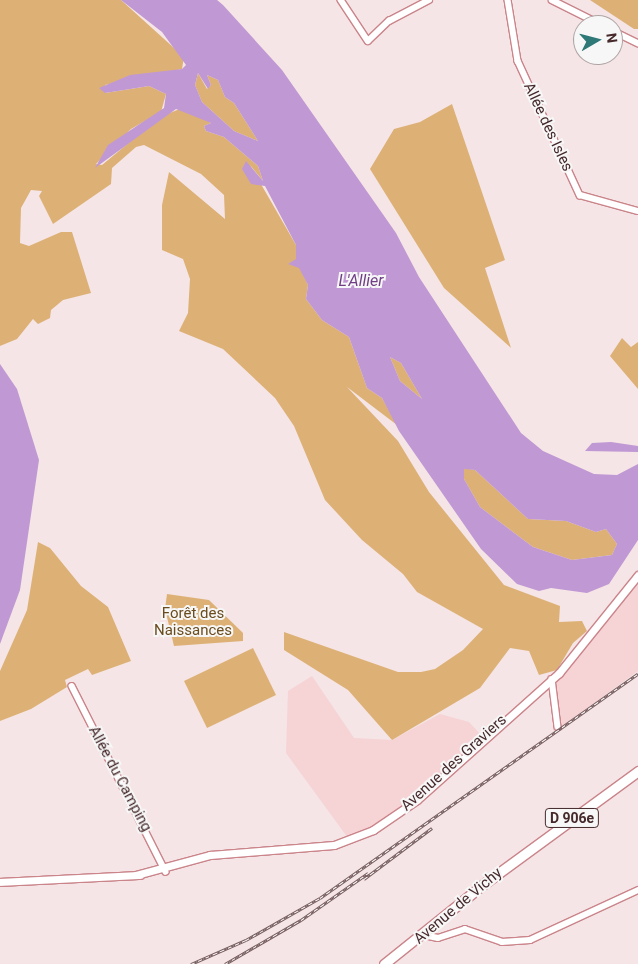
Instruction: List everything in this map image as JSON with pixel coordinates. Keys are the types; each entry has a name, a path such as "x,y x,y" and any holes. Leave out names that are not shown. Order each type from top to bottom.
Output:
{"main road":[{"name":"Avenue de Vichy","path":"384,964 507,866 638,771"}],"street":[{"path":"341,0 368,41 389,21 429,0"},
{"name":"Allée des Isles","path":"508,0 518,61 580,195 638,211"},
{"path":"552,0 582,15"},
{"path":"623,36 638,43"},
{"name":"Avenue des Graviers","path":"0,882 136,875 166,870 233,853 322,847 373,830 423,795 552,680 638,576"},
{"path":"552,680 558,727"},
{"name":"Allée du Camping","path":"72,686 166,870"},
{"path":"424,934 438,938 465,930 502,942 544,936 638,890"}],"shaded area":[{"path":"638,582 638,671 560,728 554,686"},
{"path":"312,676 354,738 392,740 440,714 469,722 482,736 424,792 378,825 348,838 286,753 288,691"}],"green space":[{"path":"0,0 121,0 184,57 182,69 105,85 105,93 149,86 166,94 161,112 131,129 96,164 102,165 160,117 182,108 201,116 211,123 204,126 206,131 224,137 258,166 263,181 250,165 296,245 296,259 308,285 306,299 322,320 349,337 367,388 382,398 397,425 347,387 398,441 429,492 504,585 560,606 559,622 582,621 587,631 573,643 557,670 539,675 529,651 510,648 480,688 392,740 348,690 284,650 284,632 398,672 421,672 435,669 463,650 483,629 417,592 403,574 362,540 325,500 294,426 275,398 223,349 179,331 188,313 190,279 183,259 162,250 162,205 169,172 225,219 224,195 201,174 144,145 136,147 112,168 111,184 53,224 39,196 42,191 31,190 21,208 20,243 29,246 61,232 72,232 91,293 63,300 51,310 50,318 38,324 33,319 17,339 0,346"},
{"path":"590,0 638,0 638,29 634,29 623,22 623,15 613,15"},
{"path":"198,73 207,89 211,85 207,75 218,80 225,97 234,103 258,141 234,131 202,102 195,85"},
{"path":"452,104 505,260 485,268 511,348 444,288 370,169 394,129 420,122"},
{"path":"622,338 631,347 638,342 638,389 610,356"},
{"path":"390,357 401,363 422,399 400,381"},
{"path":"464,468 475,470 528,519 566,521 596,532 606,529 617,544 612,555 572,560 533,547 480,507 464,479"},
{"path":"38,542 50,548 81,586 108,607 131,661 92,675 88,669 65,680 67,687 31,709 0,721 0,671 27,610"},
{"name":"Forêt des Naissances","path":"167,594 209,600 243,633 243,641 174,646 165,609"},
{"path":"253,648 276,695 207,728 184,681"}],"water":[{"name":"L'Allier","path":"121,0 217,0 223,5 282,70 396,233 419,277 521,433 543,451 594,474 617,475 638,464 638,540 609,584 587,593 551,588 539,591 517,584 481,549 399,431 382,398 367,388 349,337 322,320 306,299 308,285 299,268 288,264 296,259 296,245 265,186 251,184 242,169 246,161 263,181 258,166 224,137 206,131 204,126 211,123 176,109 95,168 108,145 164,108 166,94 149,86 105,93 99,88 130,75 182,69 186,65 162,32","holes":["198,73 208,89 211,85 207,75 218,80 225,97 234,103 258,141 234,131 202,102 195,85","390,357 401,363 422,399 400,381","464,469 475,470 528,519 566,521 596,532 606,529 617,544 612,555 572,560 533,547 480,507 464,479"]},
{"path":"0,364 17,389 39,460 20,590 0,644"},
{"path":"611,442 638,446 638,452 585,451 592,443"}],"railway":[{"path":"191,964 246,940 320,898 638,674"},
{"path":"364,879 432,828"},
{"path":"225,964 301,920 368,873"}]}
